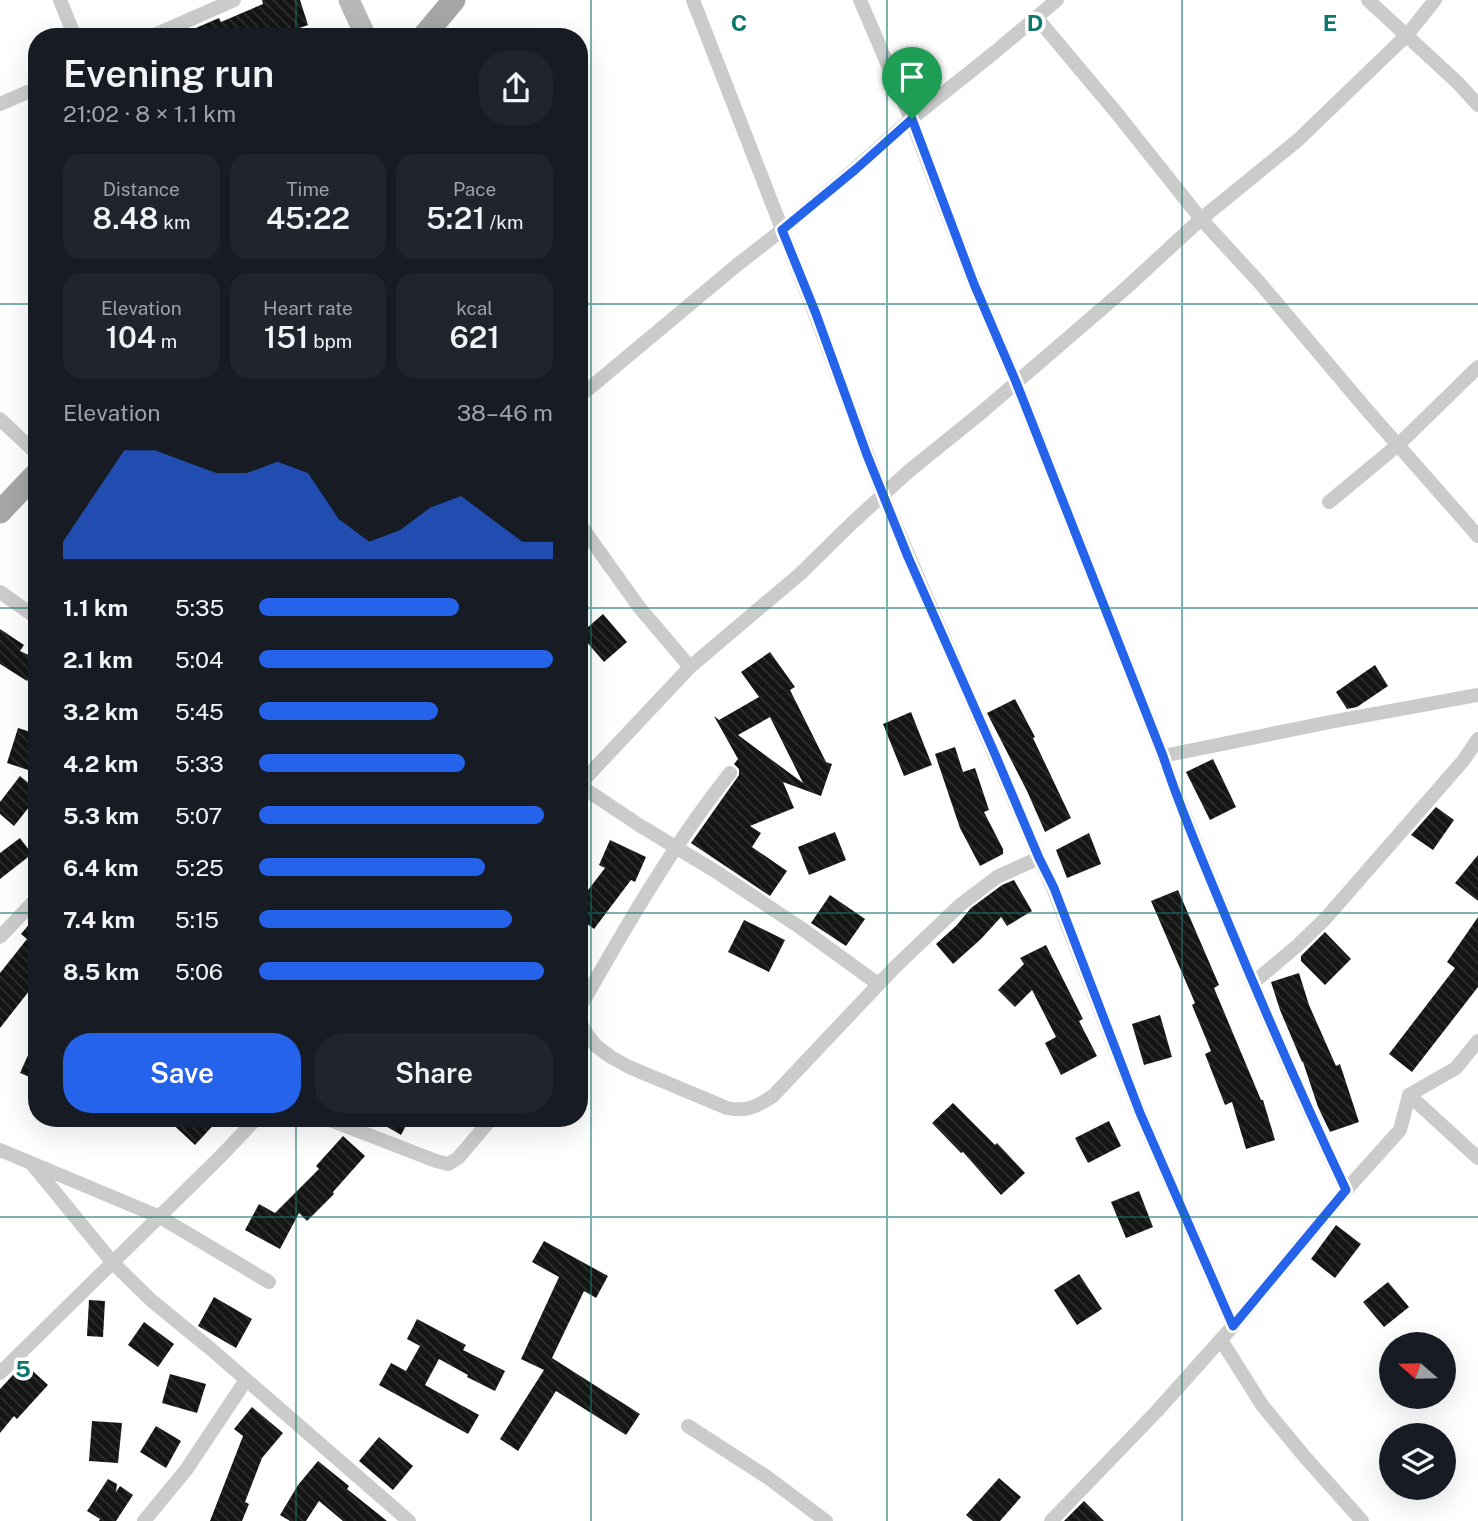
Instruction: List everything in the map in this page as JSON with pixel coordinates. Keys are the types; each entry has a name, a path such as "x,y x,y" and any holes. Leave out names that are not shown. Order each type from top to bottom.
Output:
{"main road":[{"path":"349,0 362,28"},
{"path":"431,28 454,0"},
{"path":"0,512 28,482"}],"street":[{"path":"60,0 71,28"},
{"path":"170,28 234,0"},
{"path":"693,0 883,496 1054,888 1140,1113 1233,1326"},
{"path":"860,0 912,119 974,284 1016,382 1175,792 1253,983 1346,1190"},
{"path":"588,389 1056,0"},
{"path":"1368,0 1458,83 1478,105"},
{"path":"588,775 690,667 800,574 883,496 1126,288 1201,219 1298,140 1407,35 1436,0"},
{"path":"1036,17 1201,219 1259,282 1478,536"},
{"path":"0,104 28,92"},
{"path":"1329,502 1398,445 1478,368"},
{"path":"0,419 28,445"},
{"path":"588,536 639,607 690,667"},
{"path":"0,592 28,612"},
{"path":"1163,756 1478,695"},
{"path":"1253,983 1325,919 1464,761 1478,739"},
{"path":"588,994 676,848 730,773"},
{"path":"588,791 801,928 878,984"},
{"path":"588,1036 596,1046 629,1067 727,1108 740,1111 758,1106 773,1096 878,984 960,905 997,877 1039,858"},
{"path":"0,937 28,907"},
{"path":"1051,1521 1221,1340 1346,1190 1400,1130 1409,1095 1456,1068 1478,1041"},
{"path":"1409,1095 1478,1158"},
{"path":"0,1373 248,1127"},
{"path":"348,1127 448,1164 458,1158 484,1127"},
{"path":"0,1150 160,1217 269,1282"},
{"path":"32,1164 113,1264 152,1301 409,1521"},
{"path":"1221,1340 1262,1405 1304,1457 1362,1521"},
{"path":"145,1521 186,1470 246,1380"},
{"path":"688,1426 767,1477 826,1521"}],"building":[{"path":"262,0 300,0 308,25 300,28 196,28 219,18 221,22 263,4"},
{"path":"603,614 627,642 604,662 588,643 588,627"},
{"path":"0,629 24,645 20,651 28,655 28,679 0,664"},
{"path":"770,652 795,687 790,690 826,762 832,764 821,796 783,782 794,808 750,826 761,833 752,847 787,871 770,896 691,843 739,775 739,769 734,764 738,759 714,716 719,720 759,697 741,672","holes":["770,717 803,783 738,735"]},
{"path":"1375,665 1388,686 1357,707 1347,709 1336,692"},
{"path":"1015,699 1071,818 1045,832 987,713"},
{"path":"911,712 932,765 904,776 883,724"},
{"path":"18,728 28,731 28,770 7,763"},
{"path":"955,747 963,772 975,768 989,810 984,812 1003,849 1003,854 980,866 960,828 935,754"},
{"path":"1213,759 1236,807 1210,820 1186,772"},
{"path":"20,776 28,783 28,808 14,826 0,814 0,802"},
{"path":"1436,807 1454,820 1433,850 1411,835"},
{"path":"835,832 846,860 809,875 798,847"},
{"path":"1089,833 1101,864 1067,878 1056,850"},
{"path":"20,838 28,849 28,857 0,879 0,853"},
{"path":"610,840 646,857 635,882 631,880 594,929 588,925 588,890 605,868 599,865"},
{"path":"1478,855 1478,901 1455,883"},
{"path":"1014,880 1032,911 1007,926 1001,917 953,964 936,944 971,908 1002,885"},
{"path":"1178,890 1219,985 1214,988 1263,1100 1275,1140 1246,1149 1232,1102 1225,1105 1205,1054 1211,1051 1192,1005 1195,1003 1151,901"},
{"path":"830,895 865,919 846,946 811,923"},
{"path":"1478,917 1478,987 1412,1072 1389,1054 1455,968 1447,962"},
{"path":"744,920 785,940 769,972 728,952"},
{"path":"28,926 28,992 0,1028 0,973 27,939 21,934"},
{"path":"1325,932 1351,959 1325,985 1301,961 1301,956"},
{"path":"1046,945 1083,1019 1079,1021 1097,1056 1061,1075 1045,1043 1056,1037 1032,990 1015,1007 998,990 1024,964 1020,958"},
{"path":"1299,973 1309,1005 1336,1066 1340,1064 1359,1122 1330,1132 1271,982"},
{"path":"1160,1015 1172,1057 1144,1065 1132,1024"},
{"path":"28,1055 28,1076 20,1073"},
{"path":"953,1103 1025,1173 1001,1195 963,1152 932,1123"},
{"path":"1109,1121 1121,1146 1088,1163 1075,1138"},
{"path":"176,1127 212,1127 195,1145"},
{"path":"387,1127 405,1127 401,1135"},
{"path":"343,1136 365,1156 334,1194 307,1221 299,1213 280,1249 245,1230 259,1204 275,1213 319,1169 316,1166"},
{"path":"1139,1191 1153,1227 1126,1238 1111,1202"},
{"path":"1336,1225 1361,1244 1335,1278 1311,1259"},
{"path":"544,1241 608,1276 596,1298 584,1291 552,1358 640,1414 626,1435 556,1391 518,1451 500,1439 544,1370 521,1359 559,1277 532,1262"},
{"path":"1079,1274 1102,1309 1077,1325 1054,1290"},
{"path":"1388,1282 1409,1307 1384,1327 1363,1302"},
{"path":"214,1297 252,1319 236,1348 198,1326"},
{"path":"89,1300 105,1301 103,1337 87,1336"},
{"path":"417,1319 466,1345 463,1350 505,1371 495,1391 439,1359 425,1385 479,1415 468,1434 379,1385 391,1363 406,1371 420,1346 407,1339"},
{"path":"144,1322 174,1344 158,1367 128,1345"},
{"path":"24,1363 48,1385 17,1419 14,1416 0,1433 0,1389"},
{"path":"170,1374 206,1384 197,1413 162,1403"},
{"path":"252,1407 283,1433 262,1458 245,1502 249,1504 242,1521 210,1521 243,1436 234,1429"},
{"path":"92,1421 122,1423 118,1463 89,1461"},
{"path":"156,1426 181,1441 166,1468 140,1452"},
{"path":"379,1437 413,1466 393,1490 359,1461"},
{"path":"318,1461 387,1521 343,1521 319,1501 306,1521 290,1521 280,1515 298,1485"},
{"path":"999,1478 1021,1497 1000,1521 973,1521 966,1515"},
{"path":"108,1479 117,1484 116,1492 120,1486 133,1495 116,1521 99,1521 100,1519 87,1511"},
{"path":"1084,1501 1104,1521 1064,1521"}],"route":[{"path":"912,119 974,284 1016,382 1175,792 1253,983 1346,1190 1233,1326 1140,1113 1054,888 908,557 782,230 912,119"}]}
